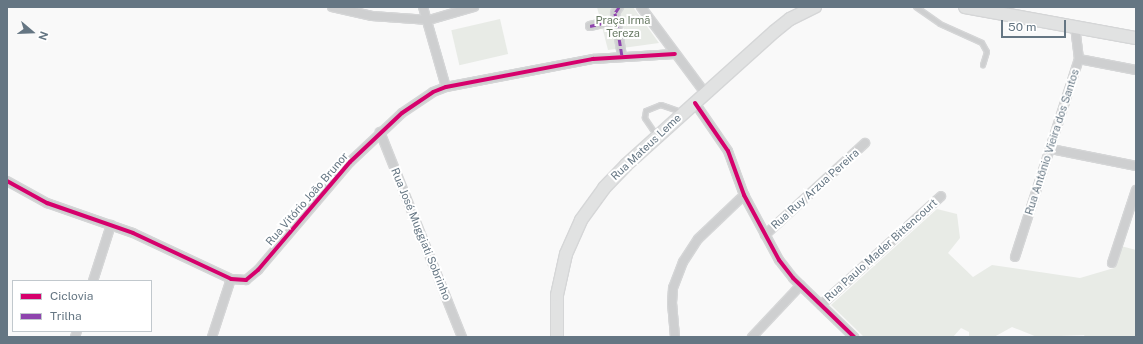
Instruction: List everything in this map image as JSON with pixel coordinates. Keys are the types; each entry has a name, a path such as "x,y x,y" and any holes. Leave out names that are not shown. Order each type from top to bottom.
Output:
{"main road":[{"name":"Rua Mateus Leme","path":"557,337 557,295 560,274 573,236 604,188 657,136 775,31 790,20 815,7"},
{"path":"965,7 1136,38"}],"street":[{"path":"332,7 372,16 429,20 474,7"},
{"path":"423,7 429,20 446,86"},
{"path":"619,7 615,13 622,56"},
{"path":"641,7 705,94"},
{"path":"590,26 617,20"},
{"name":"Rua Antônio Vieira dos Santos","path":"1015,257 1079,59 1075,26"},
{"name":"Rua Vitório João Brunor","path":"231,279 240,281 253,276 330,183 380,132 407,110 446,86 593,59 622,56 675,54"},
{"path":"1079,59 1136,70"},
{"path":"695,103 728,151 744,196 779,260 801,285 854,337"},
{"name":"Rua José Muggiati Sobrinho","path":"380,132 462,337"},
{"name":"Rua Ruy Arzua Pereira","path":"765,234 865,142"},
{"path":"1050,148 1136,166"},
{"path":"7,181 47,203 154,241 231,279 212,337"},
{"path":"1112,264 1136,190"},
{"path":"675,337 672,303 674,288 683,262 698,239 744,196"},
{"name":"Rua Paulo Mader Bittencourt","path":"821,305 941,196"},
{"path":"93,280 111,225"},
{"path":"752,337 801,285"}],"lane":[{"path":"916,7 940,24 982,43 987,52 983,65"},
{"path":"657,136 645,118 646,111 661,105 683,113"}],"green space":[{"name":"Praça Irmã Tereza","path":"597,7 633,7 659,43 608,50"},
{"path":"500,19 508,54 459,65 451,30"},
{"path":"937,209 957,214 960,238 948,253 973,277 992,265 1080,278 1114,268 1121,246 1136,250 1136,337 1085,337 1084,335 1037,337 1012,327 994,337 969,337 969,332 961,328 953,337 864,337 831,305"}],"marked path":[{"path":"619,7 615,13 622,56"},
{"path":"590,26 617,20"}],"cycle path":[{"path":"7,181 47,203 133,233 231,279 246,280 258,270 350,162 402,113 433,92 446,87 593,59 675,54"},
{"path":"695,103 728,151 744,195 779,260 793,278 854,337"}]}
